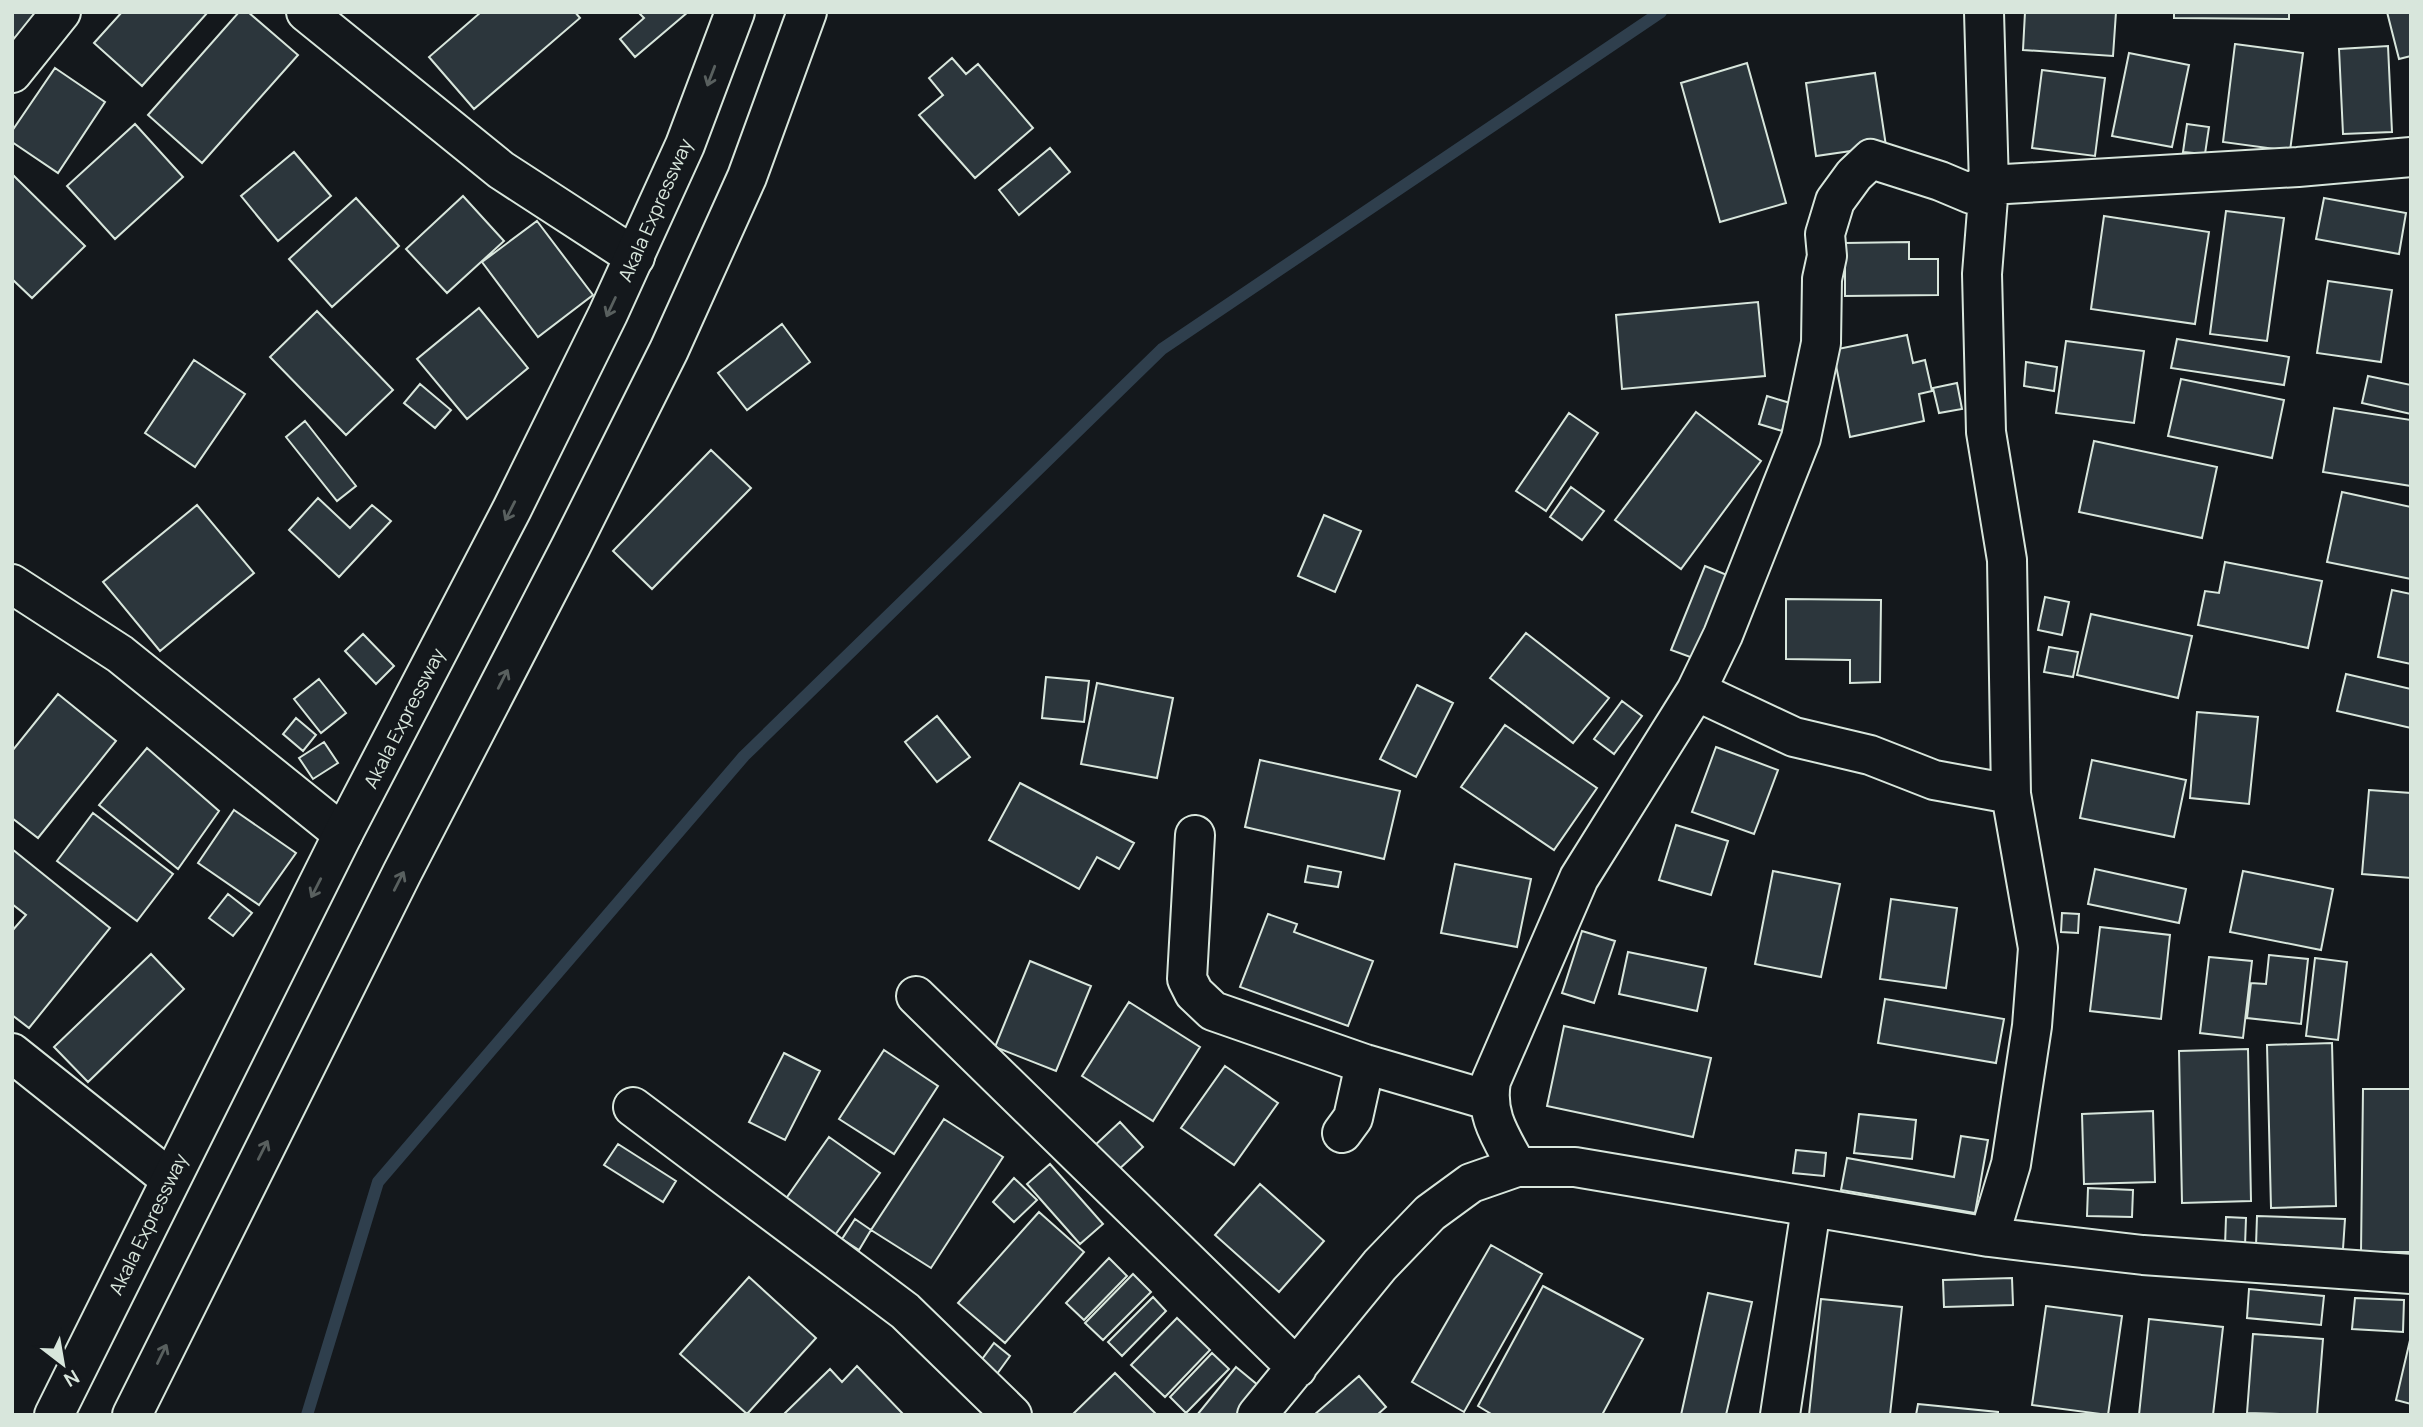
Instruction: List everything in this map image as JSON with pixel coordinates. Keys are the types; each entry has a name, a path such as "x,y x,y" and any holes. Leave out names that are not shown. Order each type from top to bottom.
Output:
{"street":[{"path":"12,74 61,12"},
{"path":"306,12 501,170 635,257"},
{"name":"Akala Expressway","path":"54,1415 343,834 512,509 635,257 685,145 735,12"},
{"path":"132,1415 402,873 669,350 747,177 807,12"},
{"path":"1984,12 1988,183 1982,274 1986,432 2007,560 2011,794 2038,948 2032,1026 2011,1164 1989,1237"},
{"path":"1517,1167 1495,1127 1488,1100 1490,1081 1580,878 1696,691 1723,635 1801,438 1822,343 1822,279 1827,257 1825,234 1835,201 1854,175 1871,159 1971,194 1988,183 2285,168 2411,157"},
{"path":"12,584 120,654 343,834"},
{"path":"1696,691 1794,737 1870,755 1934,780 2011,794"},
{"path":"1195,835 1187,979 1194,993 1213,1011 1364,1064 1488,1100"},
{"path":"916,996 1297,1368"},
{"path":"12,1053 170,1179"},
{"path":"1342,1133 1353,1118 1364,1064"},
{"path":"633,1107 905,1311 1012,1415"},
{"path":"1257,1415 1380,1265 1430,1213 1471,1183 1517,1167 1575,1167 1989,1237 2143,1255 2411,1274"},
{"path":"1780,1415 1811,1208"}],"building":[{"path":"12,12 45,12 23,44 12,36"},
{"path":"122,12 208,12 142,86 94,43"},
{"path":"239,12 248,12 298,55 202,163 148,115"},
{"path":"481,12 575,12 580,18 474,109 429,57"},
{"path":"638,12 688,12 635,57 620,39 644,18"},
{"path":"2025,12 2116,12 2113,56 2023,50"},
{"path":"2174,12 2289,12 2289,19 2174,18"},
{"path":"2387,12 2411,12 2411,56 2399,59"},
{"path":"2235,44 2303,53 2290,151 2223,142"},
{"path":"2388,46 2392,132 2343,134 2339,49"},
{"path":"2129,53 2189,65 2172,147 2112,136"},
{"path":"952,58 966,74 978,64 1033,128 975,178 919,115 943,95 929,78"},
{"path":"1747,63 1786,203 1720,222 1681,83"},
{"path":"55,68 105,102 58,173 12,142 12,131"},
{"path":"2042,70 2105,78 2095,156 2032,148"},
{"path":"1875,73 1886,146 1816,156 1806,83"},
{"path":"135,124 183,177 115,239 67,186"},
{"path":"2187,124 2209,127 2205,154 2183,152"},
{"path":"1050,148 1070,172 1019,215 999,190"},
{"path":"294,152 331,196 278,241 241,196"},
{"path":"12,174 85,246 32,298 12,279"},
{"path":"463,196 504,241 447,293 406,249"},
{"path":"356,198 399,246 332,307 289,259"},
{"path":"2324,198 2406,213 2399,254 2316,239"},
{"path":"2226,211 2284,218 2267,341 2210,334"},
{"path":"2104,216 2209,232 2195,324 2091,309"},
{"path":"537,221 593,295 538,337 482,262"},
{"path":"1909,242 1909,259 1938,259 1938,295 1845,296 1845,243"},
{"path":"2328,281 2392,290 2381,362 2317,353"},
{"path":"1758,302 1765,376 1622,389 1616,315"},
{"path":"479,308 528,368 467,419 417,359"},
{"path":"317,311 393,390 346,435 270,357"},
{"path":"782,324 810,362 747,410 718,373"},
{"path":"1907,335 1913,363 1925,360 1932,391 1919,394 1924,421 1850,437 1833,350"},
{"path":"2177,339 2289,357 2284,385 2171,368"},
{"path":"2066,341 2144,351 2134,423 2056,413"},
{"path":"194,360 245,394 195,467 145,433"},
{"path":"2026,362 2057,367 2054,391 2024,386"},
{"path":"2368,376 2411,385 2411,414 2362,403"},
{"path":"2181,379 2284,400 2272,458 2168,436"},
{"path":"1957,383 1962,409 1939,413 1933,388"},
{"path":"420,384 451,410 435,428 404,403"},
{"path":"1767,396 1790,403 1782,431 1759,424"},
{"path":"2334,408 2411,420 2411,486 2323,472"},
{"path":"1696,412 1761,461 1681,569 1615,520"},
{"path":"1569,413 1598,433 1546,511 1516,491"},
{"path":"305,421 356,486 337,501 286,437"},
{"path":"2094,441 2217,467 2202,538 2079,512"},
{"path":"711,450 751,488 652,589 613,551"},
{"path":"1571,487 1604,511 1582,540 1550,517"},
{"path":"2342,492 2411,507 2411,579 2327,562"},
{"path":"318,498 350,528 372,505 391,521 339,577 289,530"},
{"path":"197,505 254,573 160,651 103,582"},
{"path":"1324,515 1361,531 1335,592 1298,576"},
{"path":"2225,562 2322,581 2308,648 2198,625 2205,591 2219,593"},
{"path":"1705,566 1727,575 1693,658 1671,650"},
{"path":"2392,590 2411,594 2411,664 2378,657"},
{"path":"2045,597 2069,602 2062,635 2038,630"},
{"path":"1786,599 1881,600 1880,682 1850,683 1850,660 1786,659"},
{"path":"2091,614 2192,636 2178,698 2077,675"},
{"path":"1526,633 1609,698 1573,743 1490,678"},
{"path":"363,634 394,666 376,684 345,651"},
{"path":"2049,647 2078,652 2073,677 2044,672"},
{"path":"2346,674 2411,689 2411,728 2337,711"},
{"path":"1046,677 1089,681 1084,722 1042,718"},
{"path":"319,679 346,713 321,733 294,699"},
{"path":"1097,683 1173,698 1157,778 1081,764"},
{"path":"1417,685 1453,703 1416,777 1380,759"},
{"path":"58,694 116,741 38,838 12,818 12,751"},
{"path":"1622,701 1642,716 1614,754 1594,739"},
{"path":"2197,712 2258,717 2249,804 2190,798"},
{"path":"937,716 970,757 937,782 905,742"},
{"path":"296,718 316,735 303,751 283,734"},
{"path":"1505,725 1597,788 1554,850 1461,787"},
{"path":"324,742 338,763 313,779 299,758"},
{"path":"1716,747 1778,770 1754,834 1692,812"},
{"path":"147,748 219,811 178,869 99,805"},
{"path":"1260,760 1400,791 1384,859 1245,827"},
{"path":"2092,760 2186,780 2174,837 2080,818"},
{"path":"1020,783 1134,843 1119,869 1097,857 1079,889 989,840"},
{"path":"2369,790 2411,793 2411,878 2362,874"},
{"path":"234,810 296,853 259,905 198,863"},
{"path":"93,813 173,874 137,921 57,861"},
{"path":"1676,825 1728,841 1711,895 1659,880"},
{"path":"12,849 110,928 29,1028 12,1015 12,931 26,915 12,904"},
{"path":"1455,864 1531,879 1517,947 1441,933"},
{"path":"1308,866 1341,872 1338,887 1305,882"},
{"path":"2095,869 2186,889 2179,923 2088,904"},
{"path":"1773,871 1840,884 1821,977 1755,964"},
{"path":"2243,871 2333,889 2321,950 2230,932"},
{"path":"228,894 252,913 233,936 209,918"},
{"path":"1891,899 1957,908 1946,988 1880,979"},
{"path":"2062,913 2079,914 2078,933 2061,932"},
{"path":"1268,914 1297,924 1294,932 1373,961 1348,1026 1240,987"},
{"path":"2100,927 2170,935 2161,1019 2090,1011"},
{"path":"1582,931 1615,941 1594,1003 1562,993"},
{"path":"1628,952 1706,968 1697,1011 1619,994"},
{"path":"151,954 184,989 88,1082 54,1047"},
{"path":"2269,955 2308,959 2301,1024 2247,1018 2251,983 2266,984"},
{"path":"2209,957 2252,961 2243,1038 2200,1033"},
{"path":"2315,958 2347,962 2338,1040 2306,1036"},
{"path":"1030,961 1091,986 1056,1071 995,1047"},
{"path":"1885,999 2004,1019 1996,1063 1878,1043"},
{"path":"1129,1002 1200,1047 1153,1121 1082,1076"},
{"path":"1564,1026 1711,1058 1693,1137 1547,1106"},
{"path":"2332,1043 2336,1206 2271,1208 2267,1045"},
{"path":"2248,1049 2251,1201 2182,1203 2179,1051"},
{"path":"884,1050 938,1086 894,1154 839,1119"},
{"path":"784,1053 820,1071 785,1140 749,1122"},
{"path":"1225,1066 1278,1103 1234,1165 1181,1128"},
{"path":"2363,1089 2411,1089 2411,1252 2361,1252"},
{"path":"2153,1111 2155,1182 2084,1184 2082,1114"},
{"path":"1859,1114 1916,1120 1912,1159 1854,1153"},
{"path":"944,1119 1003,1157 931,1268 871,1230"},
{"path":"1120,1122 1143,1147 1116,1172 1093,1147"},
{"path":"1961,1136 1988,1140 1975,1213 1841,1190 1847,1158 1954,1177"},
{"path":"829,1137 880,1173 835,1235 785,1200"},
{"path":"618,1144 676,1181 663,1202 604,1165"},
{"path":"1796,1150 1826,1153 1824,1176 1793,1173"},
{"path":"1050,1164 1103,1224 1080,1244 1027,1184"},
{"path":"1014,1178 1037,1200 1014,1222 993,1202"},
{"path":"1260,1184 1324,1241 1279,1292 1215,1235"},
{"path":"2088,1188 2133,1190 2132,1217 2087,1216"},
{"path":"1039,1212 1084,1252 1005,1343 958,1303"},
{"path":"2257,1216 2345,1219 2343,1249 2256,1246"},
{"path":"2226,1217 2246,1218 2245,1246 2225,1246"},
{"path":"855,1219 871,1230 859,1250 842,1239"},
{"path":"1491,1245 1542,1274 1464,1412 1412,1382"},
{"path":"1109,1258 1127,1276 1084,1320 1066,1303"},
{"path":"1133,1274 1151,1292 1103,1340 1085,1323"},
{"path":"749,1277 816,1338 747,1414 680,1354"},
{"path":"2012,1278 2013,1305 1944,1307 1943,1280"},
{"path":"1543,1286 1643,1339 1602,1415 1493,1415 1478,1406"},
{"path":"2249,1289 2324,1296 2321,1325 2247,1318"},
{"path":"1708,1293 1752,1302 1726,1415 1681,1415"},
{"path":"1153,1297 1166,1311 1122,1356 1108,1342"},
{"path":"2355,1298 2404,1300 2403,1332 2352,1329"},
{"path":"1821,1299 1902,1307 1890,1415 1809,1415"},
{"path":"2046,1306 2122,1316 2108,1415 2032,1405"},
{"path":"1177,1318 1210,1350 1165,1397 1131,1365"},
{"path":"2149,1319 2223,1327 2213,1415 2139,1415"},
{"path":"2253,1334 2323,1339 2317,1415 2247,1413"},
{"path":"2411,1336 2411,1404 2396,1400"},
{"path":"994,1343 1010,1356 994,1378 977,1366"},
{"path":"1212,1353 1229,1369 1186,1413 1170,1397"},
{"path":"857,1366 904,1415 783,1415 830,1369 842,1382"},
{"path":"1236,1367 1259,1386 1236,1415 1197,1415"},
{"path":"1115,1373 1157,1415 1072,1415"},
{"path":"1359,1376 1386,1407 1377,1415 1314,1415"},
{"path":"1918,1404 1998,1412 1998,1415 1916,1415"}],"waterway":[{"path":"307,1415 378,1182 744,756 1162,349 1661,12"}]}
